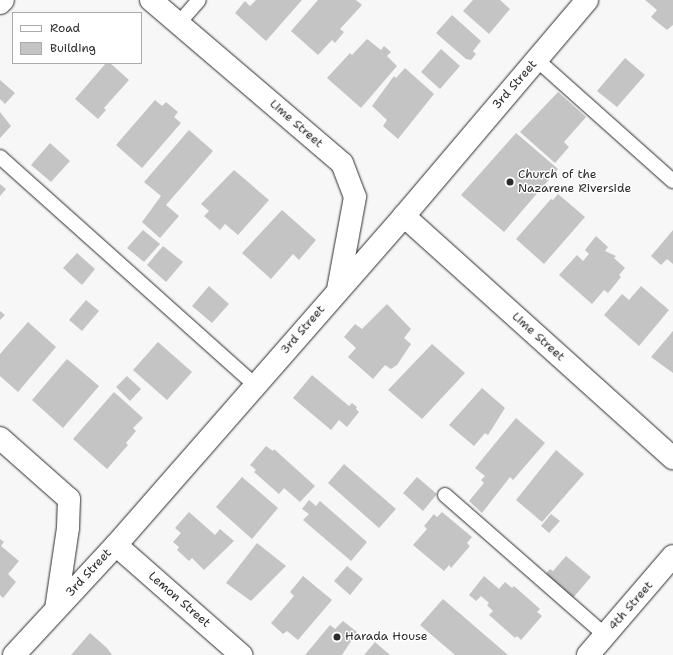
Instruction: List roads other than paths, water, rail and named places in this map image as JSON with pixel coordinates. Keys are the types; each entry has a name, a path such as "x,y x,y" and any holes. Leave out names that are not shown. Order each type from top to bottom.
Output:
{"main road":[{"path":"0,3 3,0"},
{"name":"Lime Street","path":"151,0 342,163 355,197 338,290"},
{"name":"3rd Street","path":"14,655 116,545 404,216 587,0"},
{"name":"Lime Street","path":"404,216 673,458"},
{"path":"0,438 69,499 68,528 56,608"},
{"name":"Lemon Street","path":"116,545 241,655"},
{"name":"4th Street","path":"588,655 673,556"}],"lane":[{"path":"179,24 199,0"},
{"path":"537,60 673,181"},
{"path":"0,158 255,385"},
{"path":"445,495 605,635"}],"place":[{"name":"Church of the Nazarene Riverside","path":"510,182"},
{"name":"Harada House","path":"337,637"}]}
